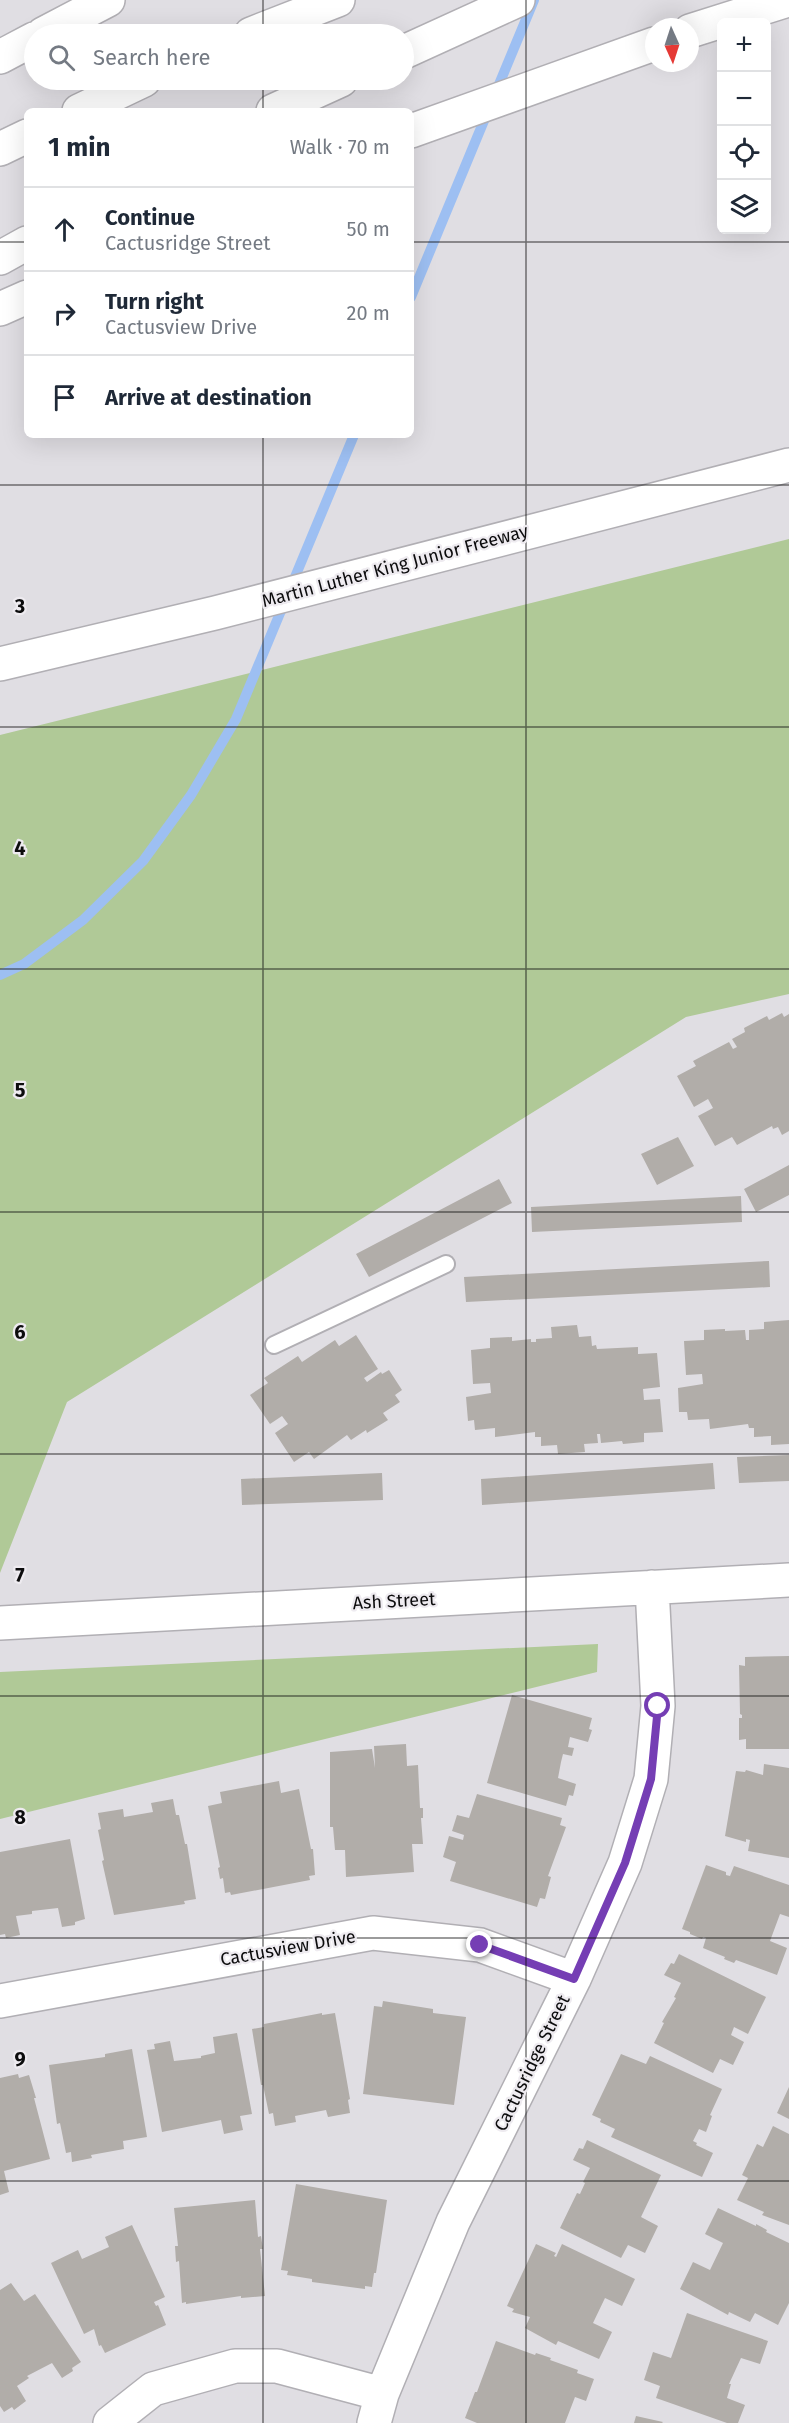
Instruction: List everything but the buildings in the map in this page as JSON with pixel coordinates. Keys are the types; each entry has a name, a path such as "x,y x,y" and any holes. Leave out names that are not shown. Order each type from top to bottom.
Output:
{"main road":[{"path":"62,24 108,0"},
{"path":"277,24 338,0"},
{"path":"417,46 518,0"},
{"path":"699,28 788,0"},
{"path":"0,57 24,44"},
{"path":"414,130 645,47"},
{"path":"85,108 123,90"},
{"path":"280,108 319,90"},
{"path":"0,149 24,137"},
{"path":"0,258 24,245"},
{"path":"0,309 24,298"},
{"name":"Martin Luther King Junior Freeway","path":"0,664 215,613 789,465"},
{"name":"Ash Street","path":"0,1623 789,1580"},
{"name":"Cactusridge Street","path":"378,2409 453,2222 574,1979 625,1863 651,1779 658,1706 652,1587"},
{"name":"Cactusview Drive","path":"0,2001 373,1933 480,1945 574,1979"},
{"path":"110,2423 153,2389 235,2366 277,2366 378,2409"}],"lane":[{"path":"274,1345 446,1264"}],"green space":[{"path":"789,539 789,994 686,1017 67,1402 0,1573 0,735"},
{"path":"598,1644 597,1672 0,1819 0,1672"}],"waterway":[{"path":"495,94 534,0"},
{"path":"414,290 488,111"},
{"path":"0,975 24,964 83,920 143,861 191,795 236,719 353,438"}],"route":[{"path":"480,1945 574,1979 625,1863 651,1779 658,1706"}]}
